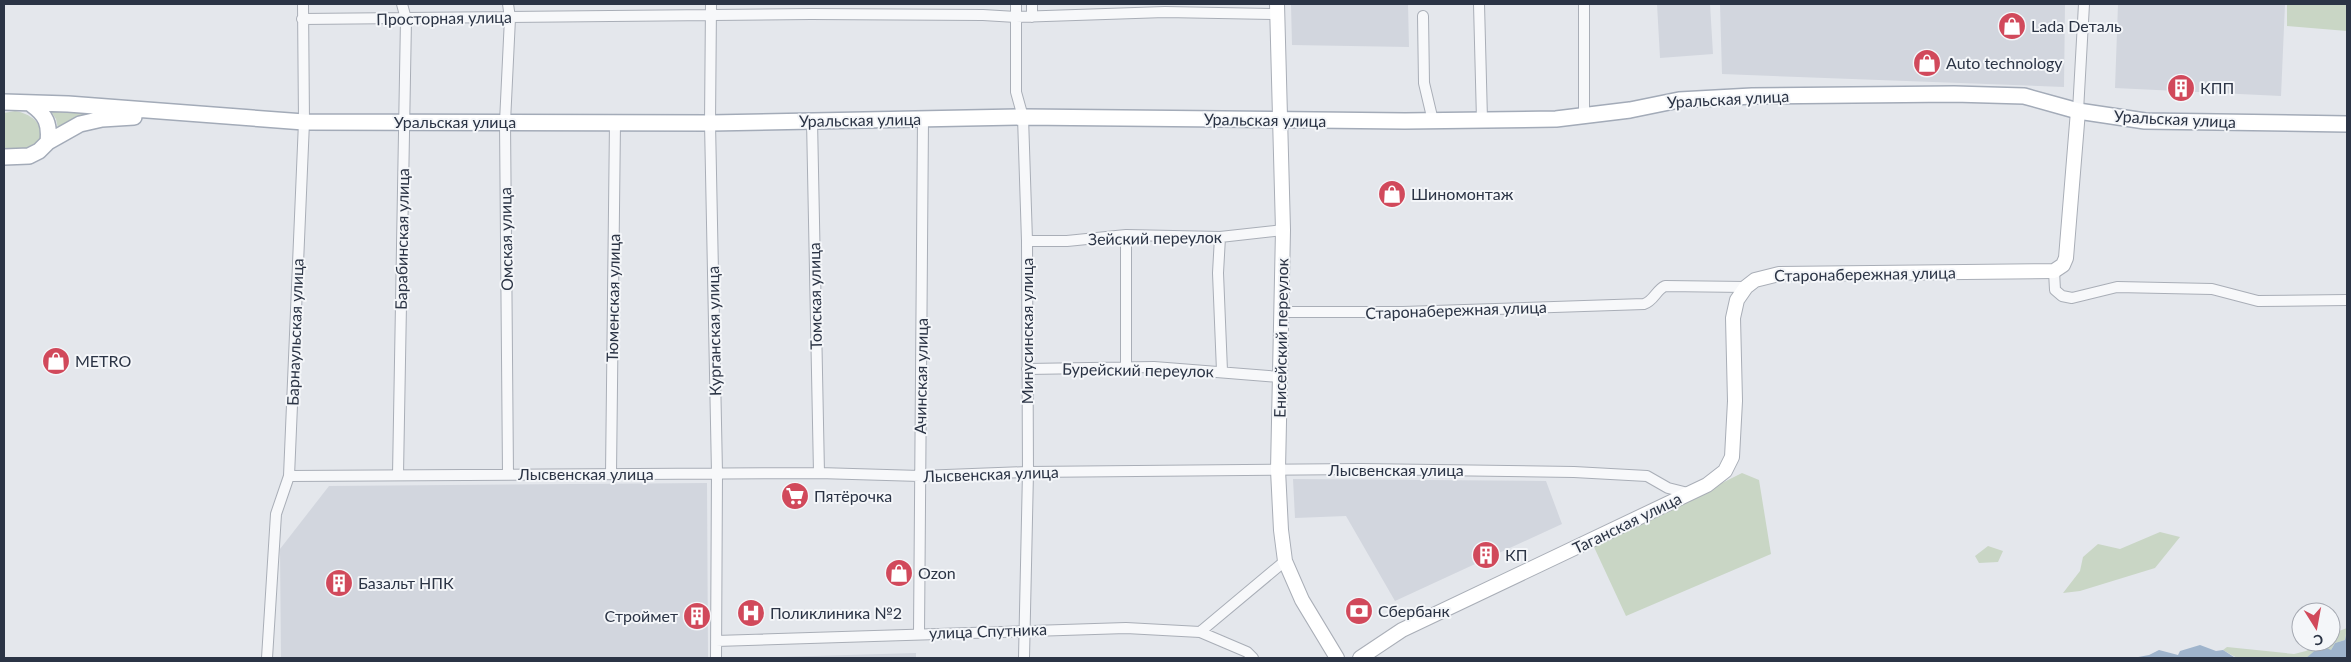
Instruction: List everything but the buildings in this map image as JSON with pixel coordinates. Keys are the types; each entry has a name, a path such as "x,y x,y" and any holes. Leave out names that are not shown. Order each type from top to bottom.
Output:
{"main road":[{"name":"Енисейский переулок","path":"1277,9 1283,230 1278,470 1285,562 1302,600 1337,658"},
{"name":"Уральская улица","path":"4,102 22,101 32,105 68,104 178,114 304,122 710,123 1023,117 1279,121 1433,121 1584,117 1679,100 1864,94 2024,96 2078,111 2145,121 2347,124"},
{"path":"32,105 44,114 48,122 48,142"},
{"path":"2054,272 2063,265 2066,258 2078,111"},
{"name":"Уральская улица","path":"4,158 29,156 39,151 48,142 80,124 102,119 178,114"},
{"name":"Старонабережная улица","path":"1746,287 1764,276 1779,274 2054,272"},
{"name":"Таганская улица","path":"1360,658 1402,630 1707,485 1725,471 1732,457 1735,401 1733,318 1737,300 1746,287"}],"street":[{"name":"Барнаульская улица","path":"266,658 276,514 289,476 304,122 303,4"},
{"name":"Барабинская улица","path":"398,475 406,19 402,4"},
{"name":"Омская улица","path":"508,4 510,18 505,122 508,474"},
{"path":"610,4 610,15"},
{"path":"916,4 917,15"},
{"name":"Минусинская улица","path":"1016,4 1016,92 1023,117 1027,241 1028,472 1023,630 1024,658"},
{"path":"1032,4 1032,17"},
{"path":"1479,4 1482,120"},
{"path":"1584,4 1584,117"},
{"path":"2078,111 2084,4"},
{"name":"Просторная улица","path":"302,19 510,18 711,9 811,9 917,15 1016,17 1277,9"},
{"name":"Курганская улица","path":"711,9 710,123 717,474 716,658"},
{"path":"1424,16 1424,83 1433,121"},
{"name":"Ачинская улица","path":"919,634 923,119"},
{"name":"Томская улица","path":"812,120 819,473"},
{"name":"Тюменская улица","path":"611,474 614,122"},
{"name":"Зейский переулок","path":"1027,241 1067,241 1126,235 1220,237 1283,230"},
{"path":"1126,235 1124,308 1126,366"},
{"path":"1220,237 1218,272 1222,371"},
{"path":"2054,272 2055,290 2062,296 2072,298 2118,287 2212,289 2258,301 2347,300"},
{"name":"Старонабережная улица","path":"1281,312 1403,312 1644,304 1649,302 1660,288 1665,286 1746,287"},
{"name":"Бурейский переулок","path":"1027,369 1126,366 1206,372 1222,371 1280,377"},
{"name":"Лысвенская улица","path":"289,476 819,473 920,476 1028,472 1370,470 1631,474 1647,476 1668,488 1688,493"},
{"path":"1200,632 1285,562"},
{"name":"улица Спутника","path":"716,641 1126,628 1200,632 1247,652 1253,658"}],"shaded area":[{"path":"1291,4 1408,4 1409,47 1292,45"},
{"path":"1657,4 1710,4 1713,54 1660,58"},
{"path":"1720,4 2065,4 2064,87 1722,74"},
{"path":"2118,4 2285,4 2281,96 2115,88"},
{"path":"1293,479 1546,481 1562,524 1395,601 1346,516 1295,518"},
{"path":"707,483 708,658 281,658 280,549 329,486"},
{"path":"916,653 916,658 743,658"}],"green space":[{"path":"2287,4 2347,4 2347,31 2287,26"},
{"path":"50,110 93,112 59,133 56,119"},
{"path":"15,111 32,118 38,123 41,129 41,136 39,142 24,150 4,151 4,113"},
{"path":"1742,473 1759,480 1771,554 1626,616 1594,547"},
{"path":"2160,532 2180,537 2155,568 2080,591 2063,593 2080,571 2083,557 2098,544 2120,549"},
{"path":"1988,546 2003,551 1998,562 1979,563 1975,556"},
{"path":"2347,628 2345,640 2341,641 2341,630"},
{"path":"2227,647 2294,654 2315,652 2306,658 2237,658 2223,650"}],"water":[{"path":"2346,635 2347,658 2306,658 2313,652 2341,652 2341,641 2345,640"},
{"path":"2200,645 2216,651 2223,650 2234,657 2254,658 2133,658 2149,655 2159,650 2178,655 2180,651"}],"place":[{"name":"Lada Dеталь","path":"2012,26"},
{"name":"Auto technology","path":"1927,63"},
{"name":"КПП","path":"2181,88"},
{"name":"Шиномонтаж","path":"1392,194"},
{"name":"METRO","path":"56,361"},
{"name":"Пятёрочка","path":"795,496"},
{"name":"КП","path":"1486,555"},
{"name":"Ozon","path":"899,573"},
{"name":"Базальт НПК","path":"339,583"},
{"name":"Сбербанк","path":"1359,611"},
{"name":"Поликлиника №2","path":"751,613"},
{"name":"Строймет","path":"697,616"}]}
